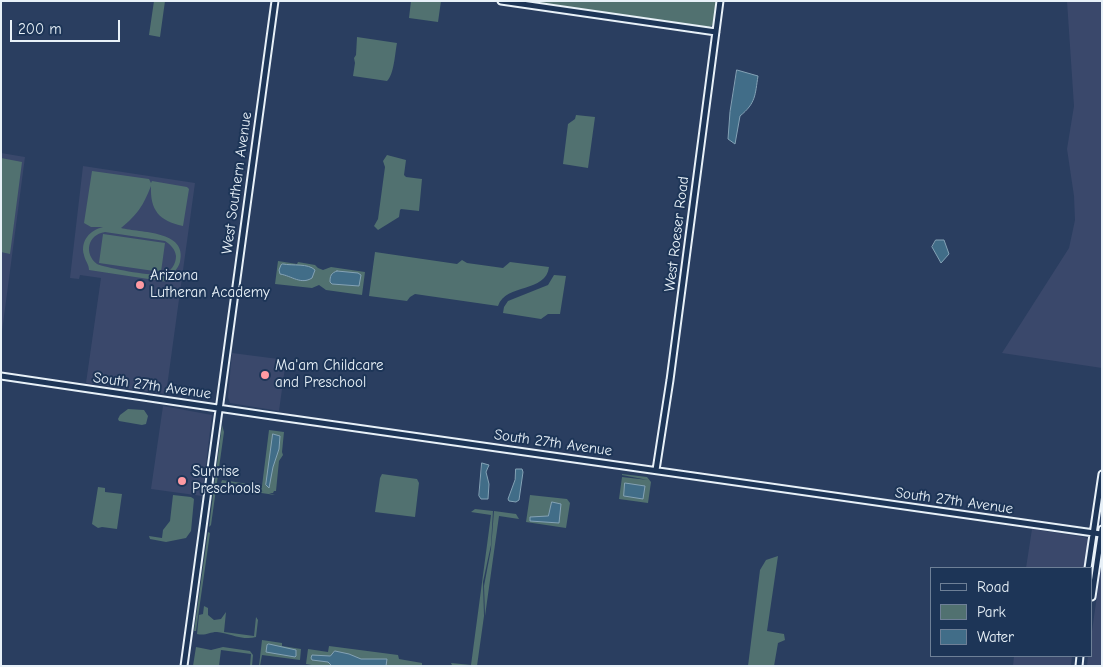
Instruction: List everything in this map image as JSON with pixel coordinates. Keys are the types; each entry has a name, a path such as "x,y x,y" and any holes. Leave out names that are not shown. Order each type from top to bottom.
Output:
{"main road":[{"name":"West Southern Avenue","path":"184,666 275,1"},
{"path":"501,1 716,32"},
{"name":"West Roeser Road","path":"656,470 670,380 720,1"},
{"name":"South 27th Avenue","path":"1,376 1094,533 1101,532"},
{"path":"1088,567 1102,474"},
{"path":"1093,590 1101,532"}],"shaded area":[{"path":"1067,1 1102,1 1102,368 1002,353 1069,248 1075,220 1074,196 1067,149 1074,106"},
{"path":"1,153 25,157 1,339"},
{"name":"Arizona Lutheran Academy","path":"83,166 195,183 166,394 86,383 101,278 80,275 79,279 70,278"},
{"path":"232,353 286,360 279,411 230,403 228,397"},
{"path":"163,406 212,415 202,496 151,489"},
{"path":"1032,529 1088,539 1085,567 1026,567"},
{"path":"1102,560 1102,666 1087,666 1088,657 1093,657 1093,624"},
{"path":"1014,657 1072,657 1071,666 1013,666"}],"green space":[{"path":"154,1 165,1 160,37 149,35"},
{"path":"411,1 441,1 438,22 409,18"},
{"path":"527,1 718,1 715,22 709,27"},
{"path":"357,37 397,43 393,69 387,81 353,76"},
{"path":"576,115 595,117 588,168 563,164 568,124 575,119"},
{"path":"387,155 406,160 404,175 406,177 422,179 419,211 401,209 399,217 378,230 374,226 378,219 385,167 383,161"},
{"path":"1,158 22,162 10,254 1,252"},
{"path":"92,171 149,179 151,183 152,181 187,187 189,189 183,226 168,221 154,208 151,186 139,209 121,228 161,235 170,238 177,244 181,252 180,262 168,282 89,270 83,245 90,233 103,227 91,227 84,223","holes":["105,232 165,241 175,251 175,262 168,271 158,275 102,266 93,260 89,250 89,245 94,237"]},
{"path":"103,234 165,243 161,272 99,263"},
{"path":"375,252 457,264 462,260 467,263 503,268 510,262 549,267 541,281 509,294 502,299 498,306 415,294 407,301 369,296"},
{"path":"278,261 315,265 323,270 331,267 365,272 362,295 326,290 319,285 312,288 275,284"},
{"path":"554,275 566,276 560,314 548,314 541,319 503,313 508,301 548,285"},
{"path":"128,409 144,410 148,416 146,424 119,421 120,415"},
{"path":"222,425 224,432 211,525 209,527"},
{"path":"269,430 284,432 283,455 279,461 276,491 269,493 275,495 221,487 221,484 240,485 264,492 243,484 221,483 222,480 262,486"},
{"path":"382,474 417,479 419,483 415,517 375,512"},
{"path":"622,474 647,477 651,482 648,503 619,499 622,477 648,480"},
{"path":"98,487 105,488 105,492 122,494 117,529 98,528 92,524"},
{"path":"173,495 194,499 191,531 186,538 166,542 150,539 149,536 162,538 163,530 170,521"},
{"path":"530,495 567,499 570,503 566,528 526,522"},
{"path":"475,509 493,511 491,545 483,582 484,616 477,666 452,665 451,663 471,665 491,515 471,512"},
{"path":"494,511 516,514 519,519 499,516 485,616 484,586 491,549"},
{"path":"208,532 210,533 196,631 194,631"},
{"path":"778,556 767,631 784,634 785,640 778,643 774,666 748,666 760,570 766,560"},
{"path":"204,606 208,608 208,615 214,620 221,619 226,612 224,632 254,636 256,617 258,620 256,637 241,637 217,632 203,635 197,634 199,615 203,614"},
{"path":"262,640 282,643 282,646 301,649 300,660 262,655 259,666"},
{"path":"329,646 398,655 399,659 422,663 425,666 317,666 306,664 308,649 328,652"},
{"path":"196,647 211,650 223,647 250,651 253,655 252,666 250,666 251,654 221,650 219,666 193,666"}],"water":[{"path":"737,70 758,76 752,103 740,116 735,144 728,139 730,112"},
{"path":"936,240 944,240 949,254 941,263 932,247"},
{"path":"283,264 304,266 315,270 312,278 304,281 280,274 279,270"},
{"path":"337,271 361,275 359,286 332,284 330,282 331,276"},
{"path":"273,434 280,436 279,449 269,488 266,485"},
{"path":"482,463 489,465 486,472 489,484 488,499 481,499 479,496"},
{"path":"516,469 522,469 523,472 519,500 516,502 509,501 508,499 515,480"},
{"path":"625,483 645,486 643,499 624,496"},
{"path":"552,502 561,504 559,523 530,521 530,517 548,516"},
{"path":"267,645 296,650 296,656 266,652"},
{"path":"335,651 361,659 387,659 386,666 332,666 328,662 312,660 311,658 312,655 330,656"}],"place":[{"name":"Arizona Lutheran Academy","path":"140,285"},
{"name":"Ma'am Childcare and Preschool","path":"265,375"},
{"name":"Sunrise Preschools","path":"182,481"}]}
